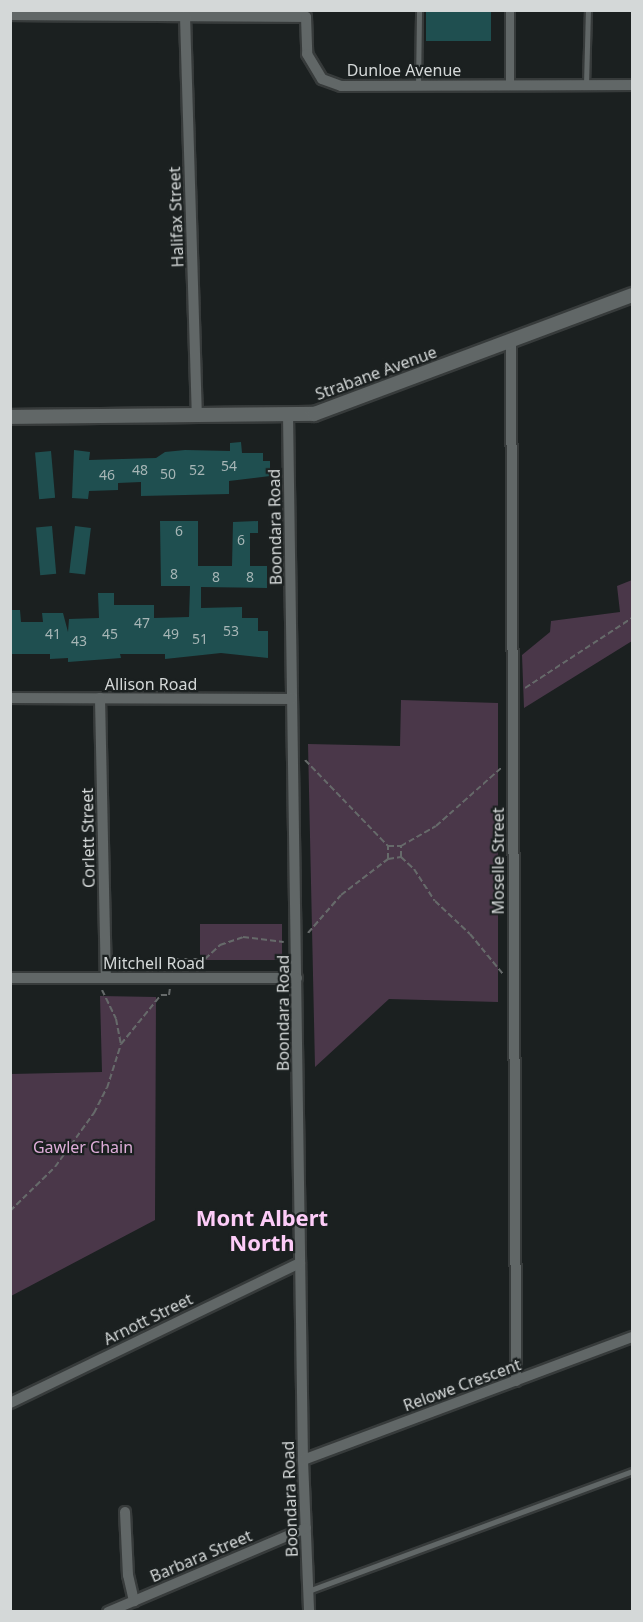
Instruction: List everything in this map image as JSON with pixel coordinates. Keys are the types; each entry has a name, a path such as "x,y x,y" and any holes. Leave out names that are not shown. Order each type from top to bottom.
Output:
{"street":[{"path":"510,10 510,85"},
{"name":"Dunloe Avenue","path":"10,15 306,14 307,54 322,79 341,86 633,85"},
{"name":"Halifax Street","path":"185,16 197,416"},
{"name":"Strabane Avenue","path":"10,417 314,414 633,296"},
{"name":"Moselle Street","path":"511,341 516,1382"},
{"name":"Boondara Road","path":"288,414 303,1460 309,1611"},
{"name":"Allison Road","path":"10,698 292,699"},
{"name":"Corlett Street","path":"100,698 101,978"},
{"name":"Mitchell Road","path":"10,978 297,978"},
{"name":"Arnott Street","path":"10,1403 300,1263"},
{"name":"Relowe Crescent","path":"303,1460 633,1337"},
{"path":"125,1512 134,1601"},
{"name":"Barbara Street","path":"108,1611 306,1528"}],"lane":[{"path":"418,86 419,10"},
{"path":"586,85 588,10"},
{"path":"308,1591 633,1471"}],"path":[{"path":"513,697 633,618"},
{"path":"294,753 313,764 339,797 388,846 388,859"},
{"path":"388,846 401,846 459,808 501,768 501,757"},
{"path":"401,846 401,857 414,869 435,901 470,934 500,972 513,979"},
{"path":"10,1211 56,1167 94,1113 107,1088 121,1044 154,1002 161,995 169,995 175,959 205,959 220,945 243,937 297,942 315,928 341,895 388,859 401,857"},
{"path":"101,978 116,1018 121,1044"}],"green space":[{"path":"632,580 632,641 524,708 522,655 550,632 551,621 620,612 617,586"},
{"path":"401,700 498,703 498,1002 389,999 315,1067 308,744 400,746"},
{"path":"200,924 282,924 282,960 200,960"},
{"name":"Gawler Chain","path":"100,996 156,997 155,1220 11,1296 11,1074 102,1072"}],"building":[{"path":"426,10 491,10 491,41 426,41"},
{"path":"241,442 242,453 263,453 263,461 270,461 270,476 229,481 229,494 141,496 141,482 118,483 118,490 89,491 88,499 72,498 74,450 90,452 89,460 156,458 165,452 185,450 230,451 230,443"},
{"path":"51,451 55,498 39,499 35,452"},
{"path":"160,521 198,521 198,566 232,566 233,522 258,521 258,533 250,533 250,566 267,566 267,588 201,587 201,608 242,607 242,618 258,618 258,631 268,631 268,658 221,653 165,659 165,654 120,654 121,658 68,662 68,658 50,659 50,654 10,654 10,610 20,610 21,622 43,622 42,613 63,613 68,632 69,619 99,618 98,593 114,593 114,605 154,605 154,618 189,617 190,586 161,586"},
{"path":"52,526 56,574 40,575 36,527"},
{"path":"75,526 91,528 85,575 69,573"}],"district":[{"name":"Mont Albert North","path":"262,1230"}]}
